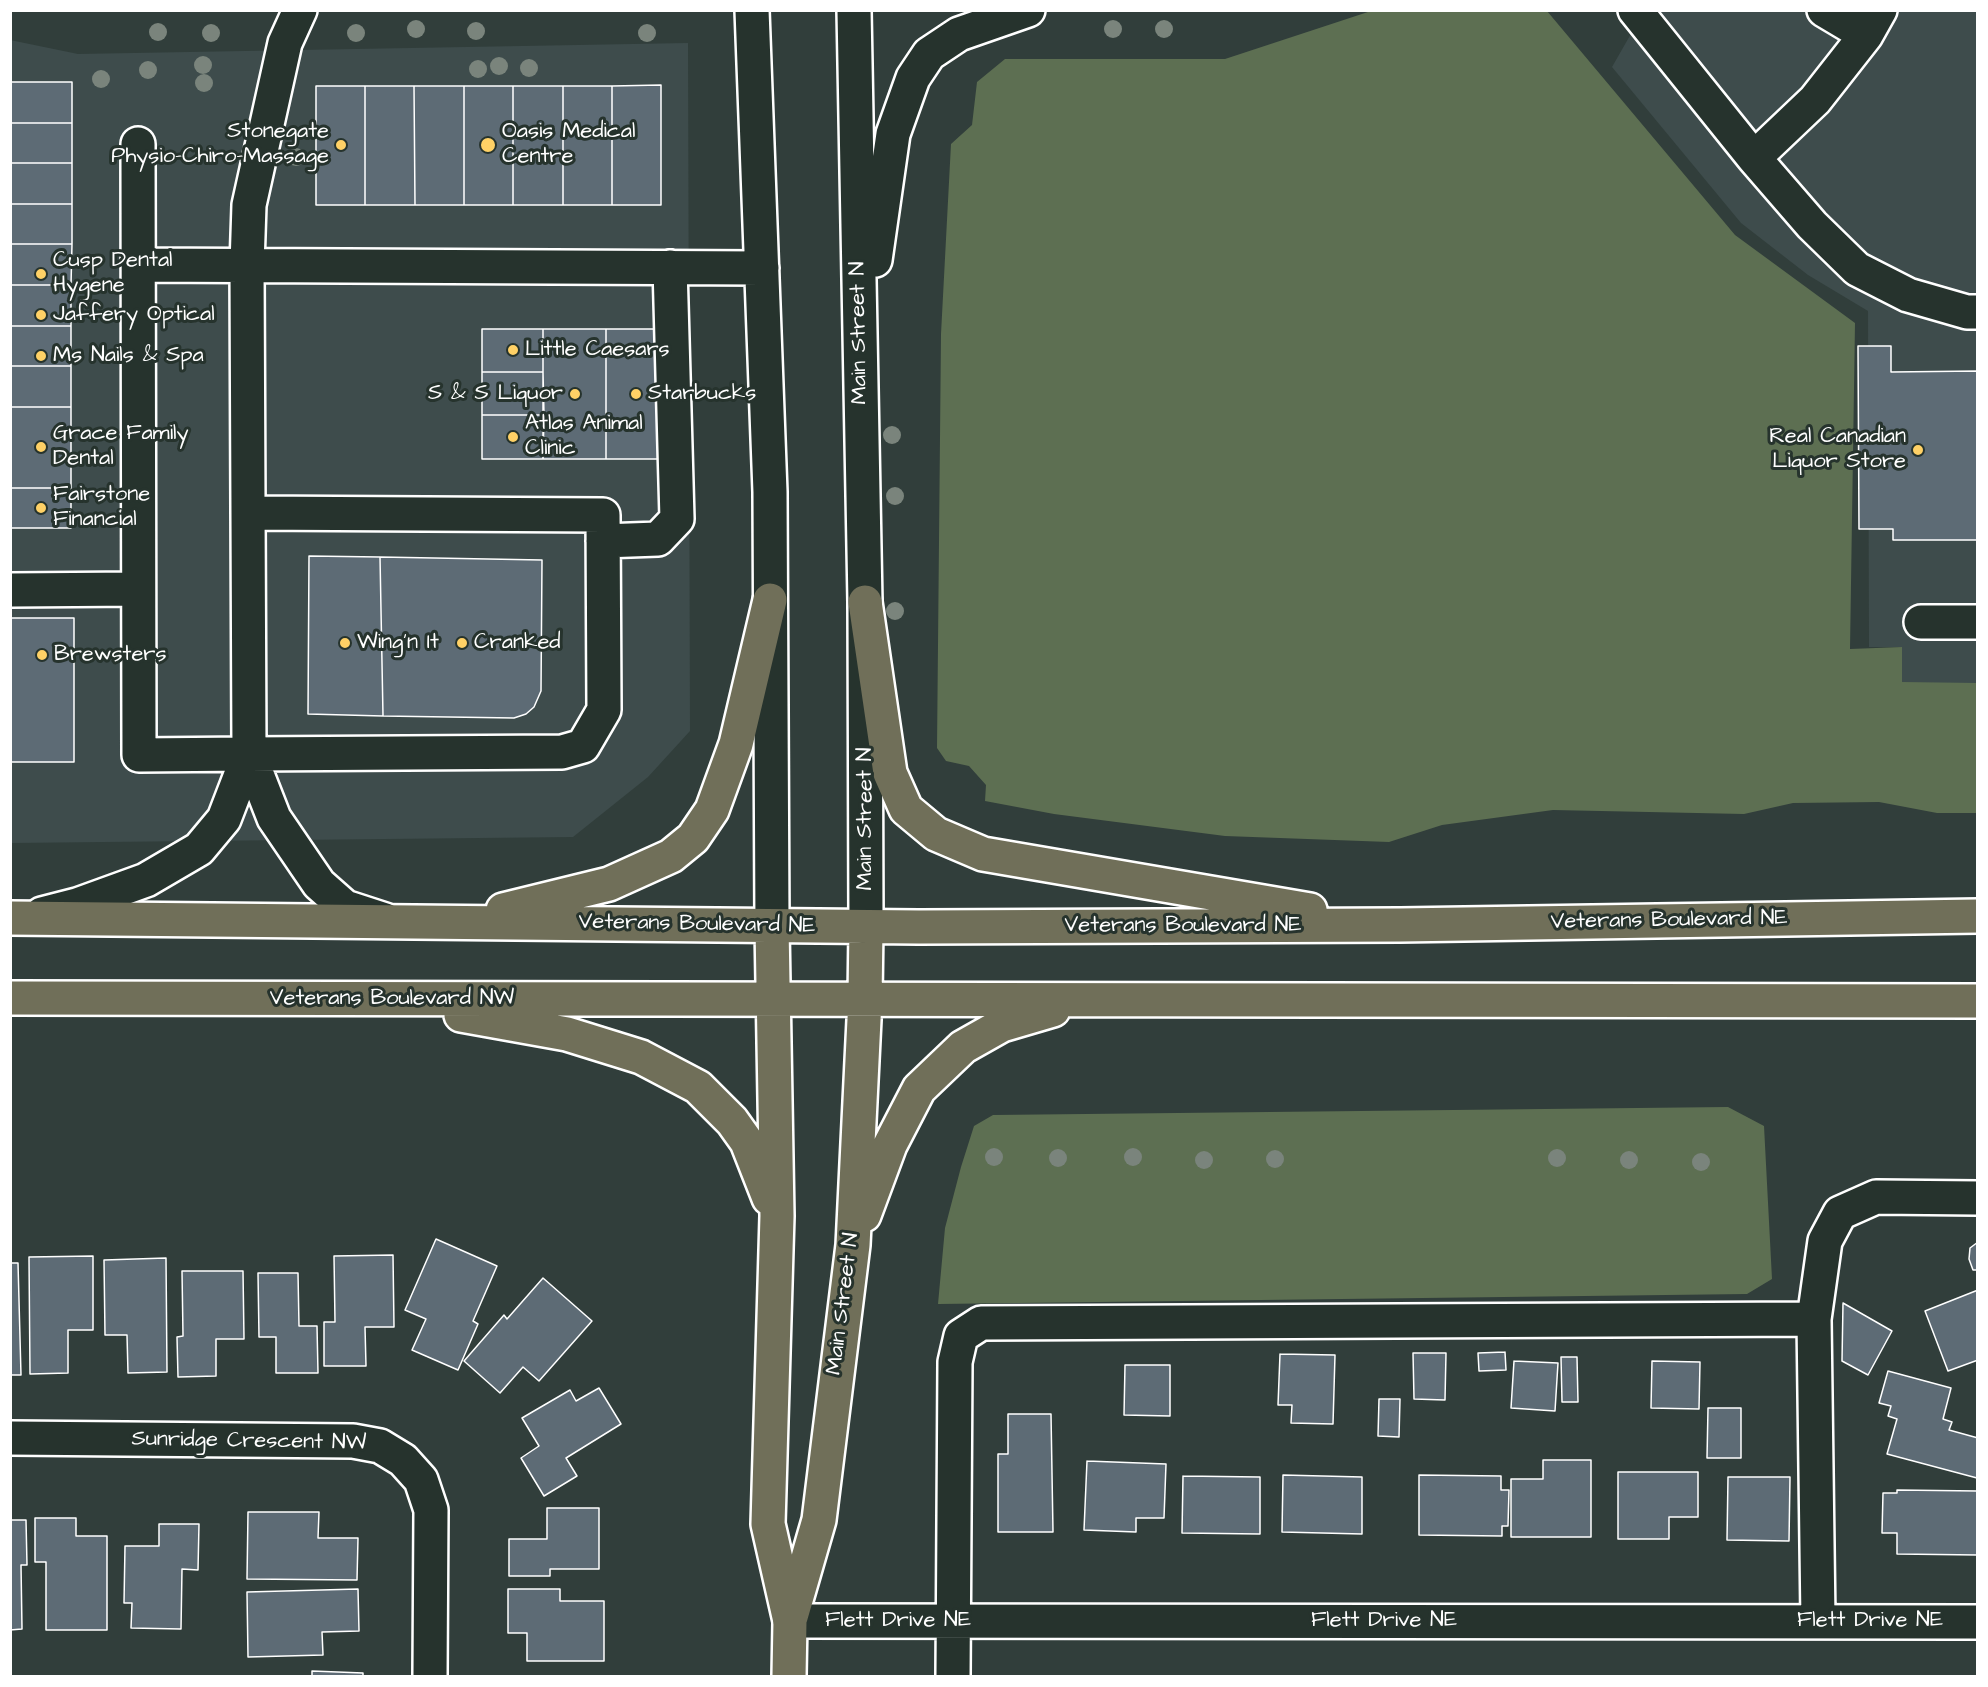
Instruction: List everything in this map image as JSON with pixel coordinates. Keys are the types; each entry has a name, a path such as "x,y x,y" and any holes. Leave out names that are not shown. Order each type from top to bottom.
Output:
{"main road":[{"path":"18,918 389,921 517,908 609,884 671,856 693,838 712,810 736,744 770,600"},
{"path":"865,602 890,773 906,808 936,834 983,854 1400,925"},
{"name":"Veterans Boulevard NE","path":"389,921 866,927 1400,925 1977,916"},
{"name":"Main Street N","path":"772,926 777,1216 768,1524 790,1622 789,1677"},
{"name":"Main Street N","path":"790,1622 819,1520 853,1245 865,999 866,927"},
{"name":"Veterans Boulevard NW","path":"10,998 865,999"},
{"path":"380,999 567,1034 641,1057 698,1087 732,1121 747,1142 777,1216"},
{"path":"865,999 1977,1001"},
{"path":"853,1245 890,1145 919,1089 963,1047 1002,1025 1087,1000"}],"street":[{"path":"300,10 285,43 249,204 247,265 249,754 274,818 319,884 345,907 389,921"},
{"name":"Main Street N","path":"752,10 770,492 772,926"},
{"name":"Main Street N","path":"854,10 865,602 866,927"},
{"path":"861,360 893,134 913,78 929,54 959,34 1028,10"},
{"path":"1635,10 1754,158 1812,225 1857,268 1908,295 1967,312 1977,312"},
{"path":"1754,158 1815,100 1873,23 1824,10"},
{"path":"138,144 139,755 562,752 583,747 604,710 603,515 248,513"},
{"path":"138,265 762,268"},
{"path":"603,541 658,540 677,519 670,267"},
{"path":"10,590 138,589"},
{"path":"1921,622 1977,622"},
{"path":"18,918 77,905 146,880 199,849 224,819 249,754"},
{"path":"1818,1621 1814,1319 1825,1241 1840,1213 1876,1197 1977,1198"},
{"path":"953,1677 955,1362 961,1336 981,1323 1814,1319"},
{"name":"Sunridge Crescent NW","path":"10,1438 353,1441 380,1446 403,1460 421,1480 431,1510 430,1677"},
{"name":"Flett Drive NE","path":"790,1622 1977,1622"}],"shaded area":[{"path":"1644,11 1977,11 1977,683 1902,683 1901,647 1869,647 1868,311 1808,275 1741,223 1612,67"},
{"path":"10,40 78,54 688,43 690,731 648,777 573,837 11,843"}],"green space":[{"path":"1371,11 1547,11 1735,235 1855,323 1850,649 1902,647 1902,682 1977,683 1977,813 1937,813 1879,802 1793,803 1744,814 1553,810 1442,825 1389,842 1225,836 1054,814 985,801 986,785 969,766 946,761 937,748 941,334 951,144 972,125 977,82 1005,59 1225,59"},
{"path":"1728,1107 1764,1126 1772,1279 1747,1294 938,1304 945,1228 961,1167 974,1126 993,1115"}],"building":[{"path":"10,82 72,82 72,123 10,123"},
{"path":"661,85 661,205 612,205 612,86"},
{"name":"Stonegate Physio-Chiro-Massage","path":"316,86 365,86 365,205 316,205"},
{"path":"365,86 414,86 415,205 365,205"},
{"path":"414,86 464,86 464,205 415,205"},
{"name":"Oasis Medical Centre","path":"464,86 513,86 513,205 464,205"},
{"path":"513,86 563,86 563,205 513,205"},
{"path":"563,86 612,86 612,205 563,205"},
{"path":"10,123 72,123 72,163 10,163"},
{"path":"10,163 72,163 72,204 10,204"},
{"path":"10,204 72,204 72,244 10,244"},
{"name":"Cusp Dental Hygene","path":"10,244 72,244 71,285 10,285"},
{"name":"Jaffery Optical","path":"10,285 71,285 71,326 10,326"},
{"name":"Ms Nails & Spa","path":"10,326 71,326 71,366 10,366"},
{"name":"Little Caesars","path":"482,329 543,329 543,372 482,372"},
{"name":"S & S Liquor","path":"543,329 606,329 606,459 543,459"},
{"name":"Starbucks","path":"606,329 667,329 667,459 606,459"},
{"name":"Real Canadian Liquor Store","path":"1858,346 1891,346 1891,372 1978,371 1978,540 1893,540 1893,529 1859,529"},
{"path":"10,366 71,366 71,407 10,407"},
{"path":"482,372 543,372 544,415 482,415"},
{"name":"Grace Family Dental","path":"10,407 71,407 71,488 10,488"},
{"name":"Atlas Animal Clinic","path":"482,415 544,415 543,459 482,459"},
{"name":"Fairstone Financial","path":"10,488 71,488 71,528 10,528"},
{"name":"Wing'n It","path":"309,556 380,557 383,716 308,714"},
{"name":"Cranked","path":"380,557 542,560 541,691 534,707 526,714 514,718 383,716"},
{"name":"Brewsters","path":"10,618 74,618 74,762 10,762"},
{"path":"436,1239 497,1266 473,1321 478,1324 458,1370 412,1350 426,1319 405,1310"},
{"path":"1978,1242 1978,1270 1973,1270 1969,1259 1970,1248"},
{"path":"393,1255 394,1327 365,1327 366,1366 324,1366 324,1322 335,1322 334,1256"},
{"path":"93,1256 93,1330 68,1330 68,1373 30,1374 29,1257"},
{"path":"166,1258 167,1372 128,1373 127,1335 105,1335 104,1260"},
{"path":"10,1263 18,1263 21,1375 10,1375"},
{"path":"182,1271 243,1271 244,1339 216,1339 216,1376 178,1377 177,1337 183,1336"},
{"path":"258,1273 298,1273 299,1326 317,1326 318,1373 276,1373 276,1337 259,1337"},
{"path":"543,1278 592,1321 539,1381 523,1367 500,1393 464,1361 504,1315 507,1319"},
{"path":"1978,1290 1978,1360 1948,1371 1925,1311"},
{"path":"1843,1303 1892,1331 1868,1375 1842,1361"},
{"path":"1505,1352 1506,1370 1479,1371 1478,1353"},
{"path":"1413,1353 1446,1353 1445,1400 1414,1399"},
{"path":"1280,1354 1335,1355 1333,1424 1291,1423 1292,1405 1278,1405"},
{"path":"1561,1357 1577,1357 1578,1402 1562,1402"},
{"path":"1514,1361 1558,1363 1555,1411 1511,1408"},
{"path":"1652,1361 1700,1362 1699,1409 1651,1408"},
{"path":"1125,1365 1170,1365 1170,1416 1124,1415"},
{"path":"1888,1371 1951,1388 1943,1419 1952,1422 1949,1430 1978,1438 1977,1478 1887,1454 1897,1419 1888,1416 1891,1406 1879,1403"},
{"path":"599,1388 621,1424 566,1458 577,1476 544,1496 521,1458 539,1446 522,1418 570,1390 576,1401"},
{"path":"1379,1399 1400,1399 1399,1437 1378,1436"},
{"path":"1708,1408 1741,1408 1741,1458 1707,1458"},
{"path":"1008,1414 1051,1414 1053,1532 998,1532 998,1454 1008,1454"},
{"path":"1543,1460 1591,1460 1591,1537 1511,1537 1511,1479 1543,1479"},
{"path":"1087,1461 1166,1464 1164,1518 1136,1518 1136,1532 1084,1530"},
{"path":"1618,1472 1698,1472 1698,1517 1669,1517 1669,1539 1618,1539"},
{"path":"1283,1475 1362,1477 1362,1534 1282,1532"},
{"path":"1419,1475 1501,1476 1501,1490 1509,1490 1508,1526 1502,1526 1502,1536 1419,1535"},
{"path":"1183,1476 1260,1477 1260,1534 1182,1533"},
{"path":"1728,1477 1790,1477 1789,1541 1727,1540"},
{"path":"1897,1490 1978,1491 1978,1555 1897,1554 1897,1533 1882,1533 1883,1493 1897,1493"},
{"path":"547,1508 599,1508 599,1569 550,1569 550,1576 509,1576 509,1539 547,1539"},
{"path":"248,1512 319,1512 318,1538 358,1538 357,1580 247,1579"},
{"path":"35,1518 76,1518 76,1536 107,1536 107,1630 46,1630 46,1562 35,1562"},
{"path":"10,1520 26,1520 27,1565 21,1565 22,1629 10,1630"},
{"path":"159,1524 199,1524 198,1570 182,1569 181,1629 131,1628 132,1603 124,1603 125,1546 159,1546"},
{"path":"358,1589 359,1631 322,1632 323,1655 248,1657 247,1592"},
{"path":"508,1589 560,1589 560,1601 604,1601 604,1661 527,1661 527,1633 508,1633"},
{"path":"312,1671 363,1673 363,1676 312,1676"}],"place":[{"name":"Stonegate Physio-Chiro-Massage","path":"341,145"},
{"name":"Oasis Medical Centre","path":"488,145"},
{"name":"Cusp Dental Hygene","path":"41,274"},
{"name":"Jaffery Optical","path":"41,315"},
{"name":"Little Caesars","path":"513,350"},
{"name":"Ms Nails & Spa","path":"41,356"},
{"name":"S & S Liquor","path":"575,394"},
{"name":"Starbucks","path":"636,394"},
{"name":"Atlas Animal Clinic","path":"513,437"},
{"name":"Grace Family Dental","path":"41,447"},
{"name":"Real Canadian Liquor Store","path":"1918,450"},
{"name":"Fairstone Financial","path":"41,508"},
{"name":"Wing'n It","path":"345,643"},
{"name":"Cranked","path":"462,643"},
{"name":"Brewsters","path":"42,655"}]}
